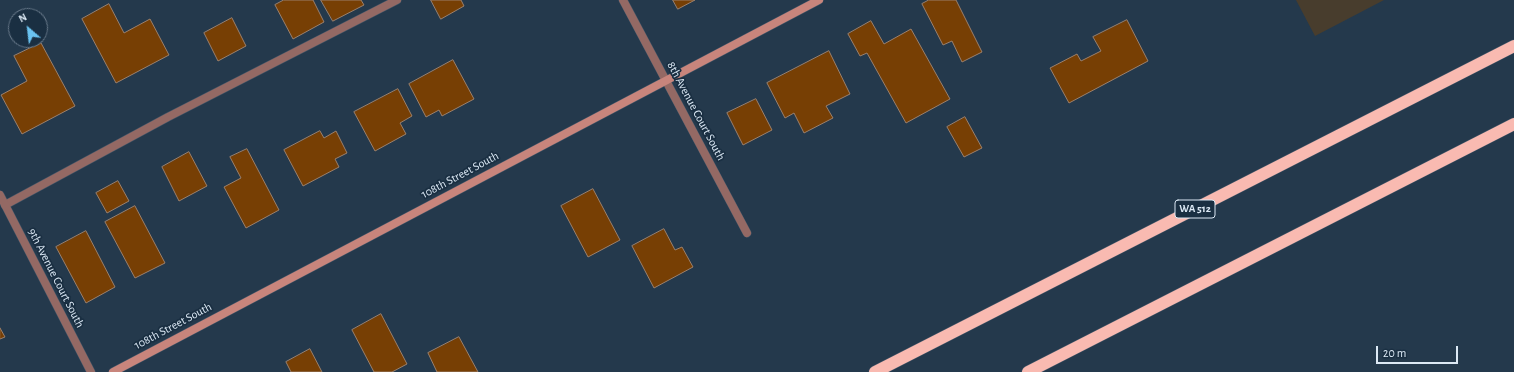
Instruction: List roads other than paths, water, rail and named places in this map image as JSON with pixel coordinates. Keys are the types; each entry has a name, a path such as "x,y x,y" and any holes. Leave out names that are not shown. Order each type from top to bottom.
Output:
{"highway":[{"name":"WA 512","path":"876,372 1511,47"},
{"path":"1028,372 1514,124"}],"street":[{"path":"5,205 168,117 397,0"},
{"name":"8th Avenue Court South","path":"623,0 748,233"},
{"name":"108th Street South","path":"113,372 819,0"},
{"name":"9th Avenue Court South","path":"0,195 91,372"}]}
